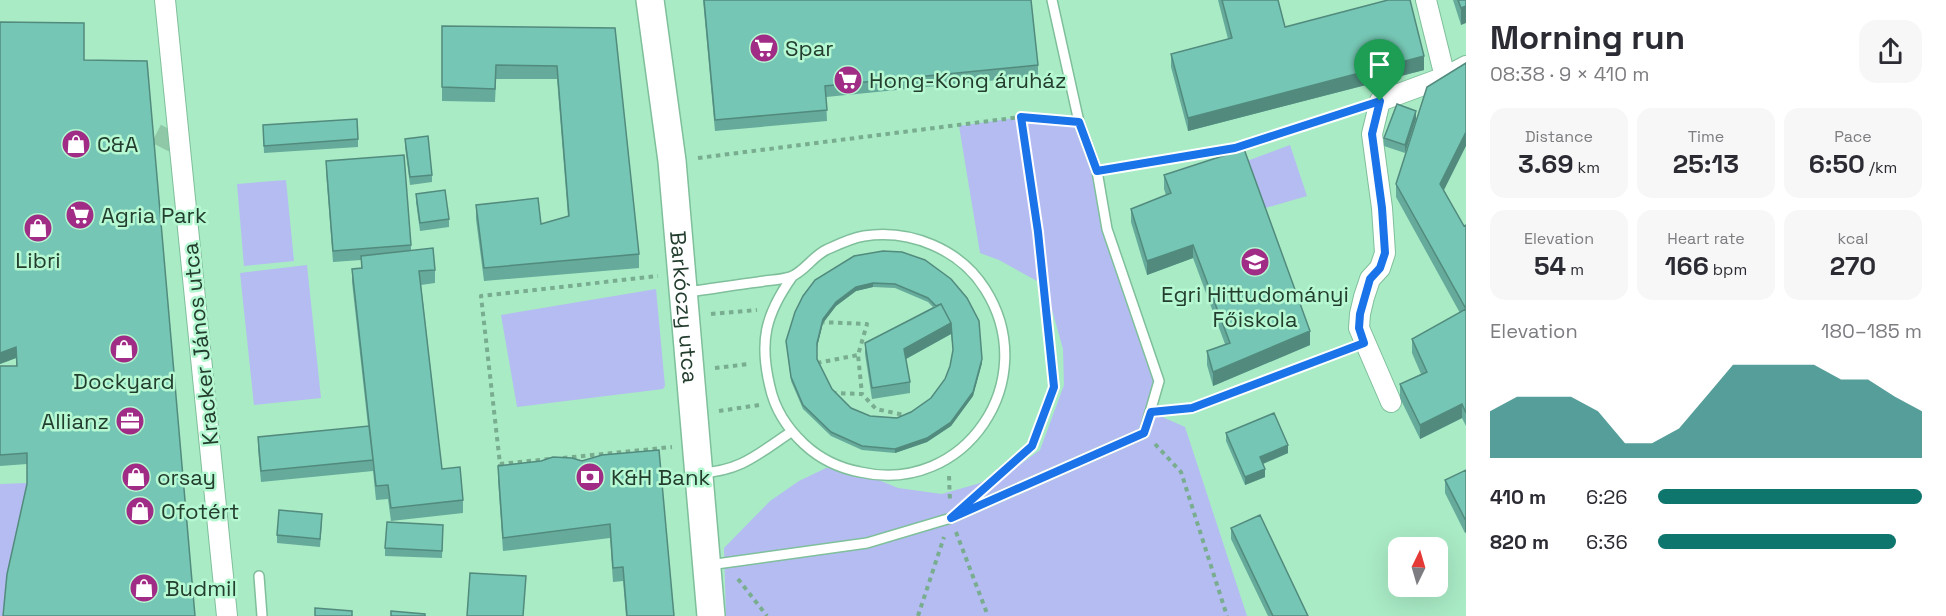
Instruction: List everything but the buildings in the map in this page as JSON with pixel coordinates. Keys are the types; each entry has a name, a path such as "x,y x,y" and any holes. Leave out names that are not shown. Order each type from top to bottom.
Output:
{"street":[{"name":"Kracker János utca","path":"165,0 227,616"},
{"name":"Barkóczy utca","path":"650,0 672,161 699,473 716,564 711,616"},
{"path":"1425,0 1445,77"},
{"path":"1390,402 1359,328 1360,314 1370,279 1380,268 1385,253 1383,218 1372,134 1380,101 1445,77 1466,66"}],"lane":[{"path":"716,564 867,543 951,518 1144,433 1159,381 1107,229 1097,171 1079,122 1052,0"},
{"path":"886,234 910,237 949,252 978,277 996,306 1003,327 1006,349 1005,373 999,396 980,430 949,458 920,471 898,475 874,476 842,468 814,453 791,432 773,403 764,363 766,332 772,311 792,277 823,251 861,236 886,234"},
{"path":"684,295 792,277"},
{"path":"699,473 740,466 791,432"},
{"path":"259,576 262,616"}],"path":[{"path":"1097,171 1235,148 1380,101"},
{"path":"991,482 1032,446 1054,387 1038,232 1021,117"},
{"path":"672,161 1021,117 1079,122"},
{"path":"697,444 500,464 481,296 684,295 749,309 772,311"},
{"path":"816,321 867,324 858,355 862,394 876,409 918,418"},
{"path":"1151,412 1192,408 1364,343"},
{"path":"811,363 858,355"},
{"path":"691,370 764,363"},
{"path":"821,395 862,394"},
{"path":"694,415 773,403"},
{"path":"1144,433 1181,472 1227,616"},
{"path":"918,616 951,518"},
{"path":"951,518 987,616"},
{"path":"716,564 767,616"}],"shaded area":[{"path":"1021,117 1079,122 1097,171 1107,229 1159,381 1151,412 1185,427 1247,616 726,616 724,548 770,501 799,481 826,468 845,466 898,488 942,494 977,484 1014,469 1040,450 1064,385 1063,349 1052,310 1037,281 999,260 980,253 959,126"},
{"path":"1290,145 1307,196 1262,209 1244,162"},
{"path":"286,180 294,261 244,266 237,184"},
{"path":"307,265 321,398 254,405 240,273"},
{"path":"656,289 665,386 663,389 517,407 501,315"},
{"path":"27,483 4,616 0,616 0,484"}],"tunnel":[{"path":"127,132 151,131 180,146"}],"place":[{"name":"Spar","path":"764,48"},
{"name":"Hong-Kong áruház","path":"848,80"},
{"name":"C&A","path":"76,144"},
{"name":"Agria Park","path":"80,215"},
{"name":"Libri","path":"38,228"},
{"name":"Egri Hittudományi Főiskola","path":"1255,262"},
{"name":"Dockyard","path":"124,349"},
{"name":"Allianz","path":"130,421"},
{"name":"orsay","path":"136,477"},
{"name":"K&H Bank","path":"590,477"},
{"name":"Ofotért","path":"140,511"},
{"name":"Budmil","path":"144,588"}],"route":[{"path":"1380,101 1372,134 1382,208 1385,253 1380,268 1370,279 1360,314 1359,328 1364,343 1192,408 1151,412 1144,433 951,518 1032,446 1054,387 1038,232 1021,117 1079,122 1097,171 1235,148 1380,101"}]}
